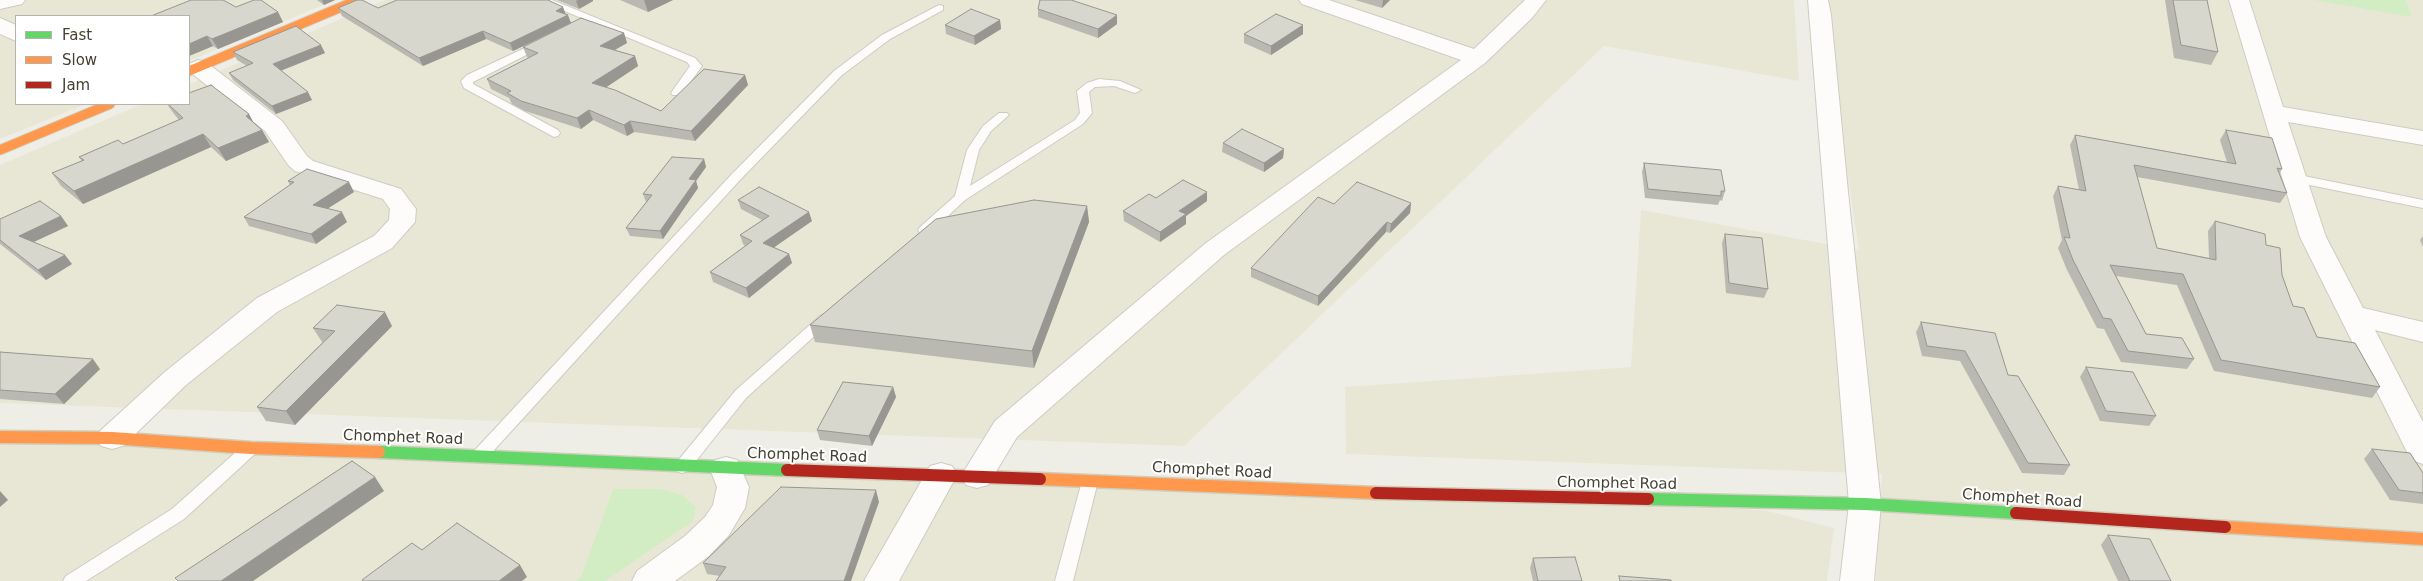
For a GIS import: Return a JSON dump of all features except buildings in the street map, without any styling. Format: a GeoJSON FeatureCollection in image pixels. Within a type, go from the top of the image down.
{"type":"FeatureCollection","features":[{"type":"Feature","properties":{"kind":"street"},"geometry":{"type":"LineString","coordinates":[[0,3],[15,0]]}},
{"type":"Feature","properties":{"kind":"street"},"geometry":{"type":"LineString","coordinates":[[194,69],[358,0]]}},
{"type":"Feature","properties":{"kind":"street"},"geometry":{"type":"LineString","coordinates":[[1309,0],[1477,58]]}},
{"type":"Feature","properties":{"kind":"street"},"geometry":{"type":"LineString","coordinates":[[977,476],[1006,429],[1215,248],[1477,58],[1525,14],[1536,0]]}},
{"type":"Feature","properties":{"kind":"street"},"geometry":{"type":"LineString","coordinates":[[1818,0],[1822,16],[1834,192],[1865,504],[1857,581]]}},
{"type":"Feature","properties":{"kind":"street"},"geometry":{"type":"LineString","coordinates":[[2239,0],[2272,112],[2313,237],[2423,452]]}},
{"type":"Feature","properties":{"kind":"street"},"geometry":{"type":"LineString","coordinates":[[0,24],[15,34]]}},
{"type":"Feature","properties":{"kind":"street"},"geometry":{"type":"LineString","coordinates":[[112,438],[176,378],[267,305],[383,242],[402,222],[403,209],[392,194],[304,166],[298,162],[274,126],[194,69]]}},
{"type":"Feature","properties":{"kind":"street"},"geometry":{"type":"LineString","coordinates":[[0,150],[108,105]]}},
{"type":"Feature","properties":{"kind":"street"},"geometry":{"type":"LineString","coordinates":[[2272,112],[2423,138]]}},
{"type":"Feature","properties":{"kind":"street"},"geometry":{"type":"LineString","coordinates":[[2353,315],[2423,332]]}},
{"type":"Feature","properties":{"kind":"street","name":"Chomphet Road"},"geometry":{"type":"LineString","coordinates":[[0,437],[112,438],[251,448],[480,455],[726,469],[977,476],[1431,495],[1865,504],[2423,539]]}},
{"type":"Feature","properties":{"kind":"street"},"geometry":{"type":"LineString","coordinates":[[649,581],[697,546],[717,526],[729,508],[733,487],[726,469]]}},
{"type":"Feature","properties":{"kind":"street"},"geometry":{"type":"LineString","coordinates":[[881,581],[941,475]]}},
{"type":"Feature","properties":{"kind":"lane"},"geometry":{"type":"LineString","coordinates":[[543,0],[691,60],[696,66],[677,93]]}},
{"type":"Feature","properties":{"kind":"lane"},"geometry":{"type":"LineString","coordinates":[[480,455],[735,178],[838,73],[886,37],[939,8]]}},
{"type":"Feature","properties":{"kind":"lane"},"geometry":{"type":"LineString","coordinates":[[573,28],[590,20]]}},
{"type":"Feature","properties":{"kind":"lane"},"geometry":{"type":"LineString","coordinates":[[554,133],[468,86],[467,81],[471,77],[556,36]]}},
{"type":"Feature","properties":{"kind":"lane"},"geometry":{"type":"LineString","coordinates":[[918,236],[962,197],[1079,122],[1086,113],[1083,91],[1091,85],[1099,82],[1116,83],[1135,90]]}},
{"type":"Feature","properties":{"kind":"lane"},"geometry":{"type":"LineString","coordinates":[[962,197],[973,150],[987,129],[1003,115]]}},
{"type":"Feature","properties":{"kind":"lane"},"geometry":{"type":"LineString","coordinates":[[2294,178],[2423,204]]}},
{"type":"Feature","properties":{"kind":"lane"},"geometry":{"type":"LineString","coordinates":[[682,467],[741,394],[837,307]]}},
{"type":"Feature","properties":{"kind":"lane"},"geometry":{"type":"LineString","coordinates":[[72,581],[178,514],[251,448]]}},
{"type":"Feature","properties":{"kind":"lane"},"geometry":{"type":"LineString","coordinates":[[1064,581],[1090,481]]}},
{"type":"Feature","properties":{"kind":"shaded area"},"geometry":{"type":"Polygon","coordinates":[[[0,0],[335,0],[190,61],[190,15],[15,15],[15,105],[84,105],[0,139],[0,0]]]}},
{"type":"Feature","properties":{"kind":"shaded area"},"geometry":{"type":"Polygon","coordinates":[[[385,0],[1794,0],[1799,81],[1604,46],[1184,446],[0,403],[0,165],[140,105],[190,105],[190,84],[385,0]]]}},
{"type":"Feature","properties":{"kind":"shaded area"},"geometry":{"type":"Polygon","coordinates":[[[1823,0],[2423,0],[2423,581],[1876,581],[1882,474],[1346,454],[1345,387],[1631,367],[1641,210],[1859,250],[1821,2],[1823,0]]]}},
{"type":"Feature","properties":{"kind":"shaded area"},"geometry":{"type":"Polygon","coordinates":[[[0,441],[1764,510],[1834,528],[1827,581],[0,581],[0,441]]]}},
{"type":"Feature","properties":{"kind":"green space"},"geometry":{"type":"Polygon","coordinates":[[[2313,0],[2406,0],[2412,17],[2313,0]]]}},
{"type":"Feature","properties":{"kind":"green space"},"geometry":{"type":"Polygon","coordinates":[[[613,489],[660,489],[682,495],[696,507],[693,521],[605,581],[576,581],[581,577],[613,489]]]}},
{"type":"Feature","properties":{"kind":"traffic: fast"},"geometry":{"type":"LineString","coordinates":[[379,452],[787,470]]}},
{"type":"Feature","properties":{"kind":"traffic: fast"},"geometry":{"type":"LineString","coordinates":[[1648,499],[1865,504],[2016,513]]}},
{"type":"Feature","properties":{"kind":"traffic: slow"},"geometry":{"type":"LineString","coordinates":[[190,71],[358,0]]}},
{"type":"Feature","properties":{"kind":"traffic: slow"},"geometry":{"type":"LineString","coordinates":[[0,150],[108,105]]}},
{"type":"Feature","properties":{"kind":"traffic: slow"},"geometry":{"type":"LineString","coordinates":[[0,437],[112,438],[251,448],[379,452]]}},
{"type":"Feature","properties":{"kind":"traffic: slow"},"geometry":{"type":"LineString","coordinates":[[1040,479],[1376,493]]}},
{"type":"Feature","properties":{"kind":"traffic: slow"},"geometry":{"type":"LineString","coordinates":[[2225,527],[2423,539]]}},
{"type":"Feature","properties":{"kind":"traffic: jam"},"geometry":{"type":"LineString","coordinates":[[787,470],[1040,479]]}},
{"type":"Feature","properties":{"kind":"traffic: jam"},"geometry":{"type":"LineString","coordinates":[[1376,493],[1648,499]]}},
{"type":"Feature","properties":{"kind":"traffic: jam"},"geometry":{"type":"LineString","coordinates":[[2016,513],[2225,527]]}}]}
